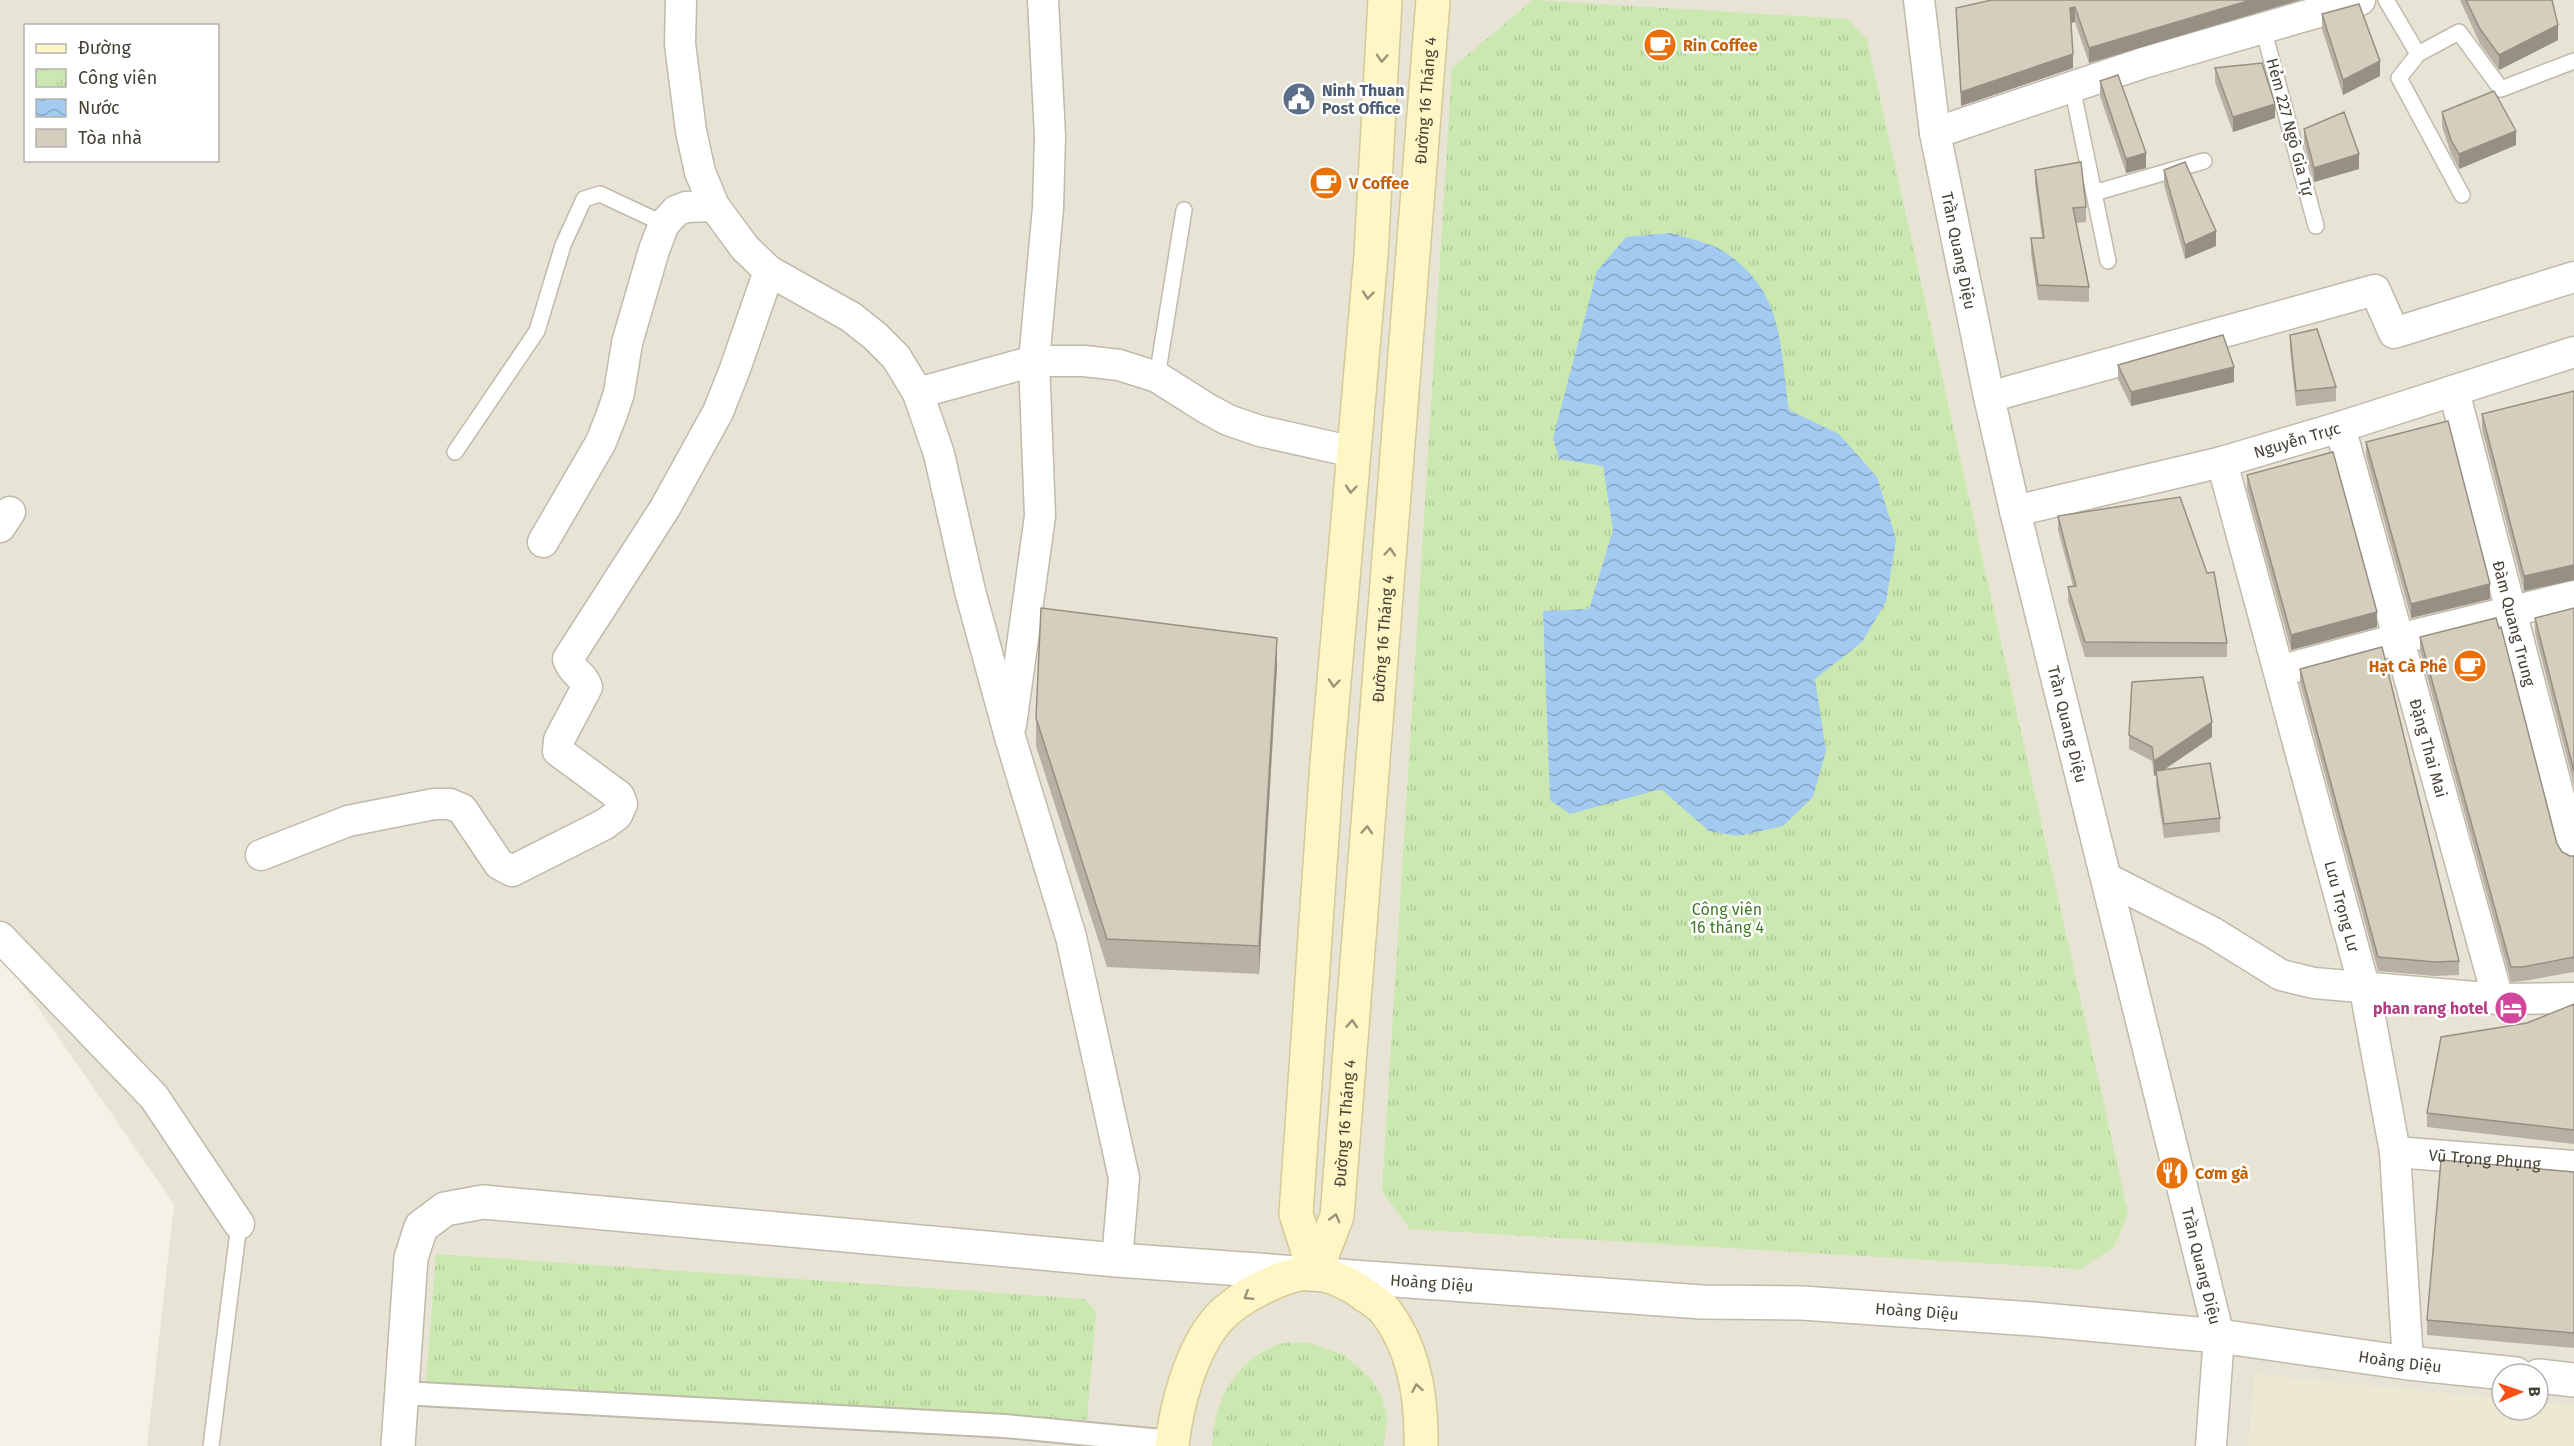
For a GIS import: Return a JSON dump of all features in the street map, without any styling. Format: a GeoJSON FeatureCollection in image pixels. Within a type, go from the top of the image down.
{"type":"FeatureCollection","features":[{"type":"Feature","properties":{"kind":"main road"},"geometry":{"type":"LineString","coordinates":[[1315,1273],[1296,1214],[1327,763],[1371,255],[1385,0]]}},
{"type":"Feature","properties":{"kind":"main road","name":"Đường 16 Tháng 4"},"geometry":{"type":"LineString","coordinates":[[1315,1273],[1336,1216],[1433,0]]}},
{"type":"Feature","properties":{"kind":"main road"},"geometry":{"type":"LineString","coordinates":[[1371,255],[1413,257]]}},
{"type":"Feature","properties":{"kind":"main road"},"geometry":{"type":"LineString","coordinates":[[1343,586],[1387,587]]}},
{"type":"Feature","properties":{"kind":"main road"},"geometry":{"type":"LineString","coordinates":[[1327,763],[1372,766]]}},
{"type":"Feature","properties":{"kind":"main road"},"geometry":{"type":"LineString","coordinates":[[1172,1444],[1181,1390],[1200,1348],[1218,1319],[1245,1297],[1277,1280],[1315,1273],[1352,1285],[1385,1310],[1403,1341],[1414,1373],[1422,1416],[1421,1446]]}},
{"type":"Feature","properties":{"kind":"street"},"geometry":{"type":"LineString","coordinates":[[681,0],[680,44],[691,131],[700,172],[714,206],[745,248],[769,271],[851,317],[875,336],[896,357],[918,393],[939,454],[970,591],[1010,737],[1071,937],[1124,1178],[1117,1260]]}},
{"type":"Feature","properties":{"kind":"street"},"geometry":{"type":"LineString","coordinates":[[1010,737],[1040,516],[1034,361],[1048,208],[1050,136],[1043,0]]}},
{"type":"Feature","properties":{"kind":"street","name":"Trần Quang Diệu"},"geometry":{"type":"LineString","coordinates":[[1919,0],[1935,133],[1989,397],[2015,511],[2219,1336],[2211,1446]]}},
{"type":"Feature","properties":{"kind":"street"},"geometry":{"type":"LineString","coordinates":[[1935,133],[2143,63],[2360,0]]}},
{"type":"Feature","properties":{"kind":"street"},"geometry":{"type":"LineString","coordinates":[[543,542],[601,442],[612,414],[619,393],[627,343],[654,250],[664,224],[676,211],[686,207],[714,206]]}},
{"type":"Feature","properties":{"kind":"street"},"geometry":{"type":"LineString","coordinates":[[261,855],[348,821],[443,804],[462,809],[499,864],[512,871],[605,824],[617,815],[622,804],[619,796],[558,751],[559,740],[587,687],[584,679],[571,668],[568,659],[665,508],[718,412],[769,271]]}},
{"type":"Feature","properties":{"kind":"street"},"geometry":{"type":"LineString","coordinates":[[1989,397],[2375,290],[2394,333],[2574,278]]}},
{"type":"Feature","properties":{"kind":"street","name":"Nguyễn Trực"},"geometry":{"type":"LineString","coordinates":[[2015,511],[2222,462],[2574,352]]}},
{"type":"Feature","properties":{"kind":"street"},"geometry":{"type":"LineString","coordinates":[[918,393],[1034,361],[1084,361],[1119,365],[1157,377],[1228,420],[1260,431],[1354,452]]}},
{"type":"Feature","properties":{"kind":"street","name":"Đàm Quang Trung"},"geometry":{"type":"LineString","coordinates":[[2454,391],[2513,611],[2574,854]]}},
{"type":"Feature","properties":{"kind":"street","name":"Đặng Thai Mai"},"geometry":{"type":"LineString","coordinates":[[2340,427],[2498,999]]}},
{"type":"Feature","properties":{"kind":"street","name":"Lưu Trọng Lư"},"geometry":{"type":"LineString","coordinates":[[2222,462],[2365,990],[2395,1152],[2408,1363]]}},
{"type":"Feature","properties":{"kind":"street"},"geometry":{"type":"LineString","coordinates":[[2278,671],[2398,639],[2574,597]]}},
{"type":"Feature","properties":{"kind":"street"},"geometry":{"type":"LineString","coordinates":[[2106,878],[2212,933],[2281,975],[2314,983],[2365,990],[2498,999],[2574,998]]}},
{"type":"Feature","properties":{"kind":"street"},"geometry":{"type":"LineString","coordinates":[[0,938],[154,1097],[239,1224]]}},
{"type":"Feature","properties":{"kind":"street","name":"Vũ Trọng Phụng"},"geometry":{"type":"LineString","coordinates":[[2395,1152],[2574,1166]]}},
{"type":"Feature","properties":{"kind":"street","name":"Hoàng Diệu"},"geometry":{"type":"LineString","coordinates":[[398,1446],[411,1258],[421,1227],[445,1209],[483,1202],[1117,1260],[1702,1302],[1802,1303],[1961,1314],[2219,1336],[2408,1363],[2490,1371]]}},
{"type":"Feature","properties":{"kind":"street"},"geometry":{"type":"LineString","coordinates":[[2550,1377],[2574,1380]]}},
{"type":"Feature","properties":{"kind":"street"},"geometry":{"type":"LineString","coordinates":[[402,1394],[1005,1426],[1172,1444]]}},
{"type":"Feature","properties":{"kind":"lane"},"geometry":{"type":"LineString","coordinates":[[2386,0],[2418,54]]}},
{"type":"Feature","properties":{"kind":"lane","name":"Hẻm 227 Ngô Gia Tự"},"geometry":{"type":"LineString","coordinates":[[2263,28],[2316,226]]}},
{"type":"Feature","properties":{"kind":"lane"},"geometry":{"type":"LineString","coordinates":[[2462,195],[2399,78],[2418,54],[2459,32],[2501,89],[2574,61]]}},
{"type":"Feature","properties":{"kind":"lane"},"geometry":{"type":"LineString","coordinates":[[2072,87],[2108,261]]}},
{"type":"Feature","properties":{"kind":"lane"},"geometry":{"type":"LineString","coordinates":[[2094,193],[2204,161]]}},
{"type":"Feature","properties":{"kind":"lane"},"geometry":{"type":"LineString","coordinates":[[454,452],[537,331],[563,245],[584,199],[600,194],[664,224]]}},
{"type":"Feature","properties":{"kind":"lane"},"geometry":{"type":"LineString","coordinates":[[1157,377],[1184,210]]}},
{"type":"Feature","properties":{"kind":"lane"},"geometry":{"type":"LineString","coordinates":[[211,1446],[239,1224]]}},
{"type":"Feature","properties":{"kind":"shaded area"},"geometry":{"type":"Polygon","coordinates":[[[0,0],[2574,0],[2574,1446],[147,1446],[174,1204],[0,953],[0,0]]]}},
{"type":"Feature","properties":{"kind":"shaded area"},"geometry":{"type":"Polygon","coordinates":[[[2255,1374],[2490,1398],[2490,1422],[2550,1422],[2550,1403],[2574,1406],[2574,1446],[2248,1446],[2255,1374]]]}},
{"type":"Feature","properties":{"kind":"green space","name":"Công viên 16 tháng 4"},"geometry":{"type":"Polygon","coordinates":[[[1533,0],[1847,19],[1867,40],[2128,1213],[2114,1247],[2081,1269],[1410,1229],[1382,1191],[1452,68],[1533,0]]]}},
{"type":"Feature","properties":{"kind":"green space"},"geometry":{"type":"Polygon","coordinates":[[[436,1254],[1085,1299],[1096,1312],[1087,1420],[426,1383],[436,1254]]]}},
{"type":"Feature","properties":{"kind":"green space"},"geometry":{"type":"Polygon","coordinates":[[[1310,1343],[1344,1355],[1369,1377],[1381,1395],[1387,1416],[1384,1446],[1212,1446],[1222,1399],[1237,1373],[1248,1362],[1277,1345],[1310,1343]]]}},
{"type":"Feature","properties":{"kind":"water"},"geometry":{"type":"Polygon","coordinates":[[[1671,233],[1723,251],[1743,267],[1758,284],[1776,321],[1789,410],[1839,434],[1877,477],[1896,539],[1886,602],[1862,642],[1815,679],[1826,751],[1813,797],[1783,826],[1738,836],[1709,831],[1661,789],[1570,814],[1550,800],[1543,611],[1589,609],[1613,530],[1603,466],[1559,459],[1553,438],[1597,271],[1626,237],[1671,233]]]}},
{"type":"Feature","properties":{"kind":"building"},"geometry":{"type":"Polygon","coordinates":[[[1992,0],[2251,0],[2089,48],[2075,7],[2070,8],[2073,54],[1961,92],[1956,8],[1992,0]]]}},
{"type":"Feature","properties":{"kind":"building"},"geometry":{"type":"Polygon","coordinates":[[[2466,0],[2552,0],[2558,25],[2499,55],[2480,29],[2466,0]]]}},
{"type":"Feature","properties":{"kind":"building"},"geometry":{"type":"Polygon","coordinates":[[[2359,4],[2380,61],[2343,80],[2322,14],[2359,4]]]}},
{"type":"Feature","properties":{"kind":"building"},"geometry":{"type":"Polygon","coordinates":[[[2262,63],[2275,104],[2233,117],[2215,68],[2262,63]]]}},
{"type":"Feature","properties":{"kind":"building"},"geometry":{"type":"Polygon","coordinates":[[[2118,75],[2146,153],[2126,159],[2100,81],[2118,75]]]}},
{"type":"Feature","properties":{"kind":"building"},"geometry":{"type":"Polygon","coordinates":[[[2494,91],[2516,131],[2459,154],[2451,140],[2442,112],[2494,91]]]}},
{"type":"Feature","properties":{"kind":"building"},"geometry":{"type":"Polygon","coordinates":[[[2344,112],[2359,154],[2314,168],[2304,129],[2344,112]]]}},
{"type":"Feature","properties":{"kind":"building"},"geometry":{"type":"Polygon","coordinates":[[[2081,162],[2086,207],[2073,208],[2089,287],[2038,285],[2031,238],[2044,238],[2035,170],[2081,162]]]}},
{"type":"Feature","properties":{"kind":"building"},"geometry":{"type":"Polygon","coordinates":[[[2185,162],[2216,231],[2185,245],[2164,170],[2185,162]]]}},
{"type":"Feature","properties":{"kind":"building"},"geometry":{"type":"Polygon","coordinates":[[[2317,329],[2336,387],[2296,391],[2290,335],[2317,329]]]}},
{"type":"Feature","properties":{"kind":"building"},"geometry":{"type":"Polygon","coordinates":[[[2223,335],[2234,367],[2131,392],[2118,365],[2223,335]]]}},
{"type":"Feature","properties":{"kind":"building"},"geometry":{"type":"Polygon","coordinates":[[[2574,391],[2574,565],[2524,576],[2482,414],[2574,391]]]}},
{"type":"Feature","properties":{"kind":"building"},"geometry":{"type":"Polygon","coordinates":[[[2448,421],[2490,584],[2411,604],[2366,442],[2448,421]]]}},
{"type":"Feature","properties":{"kind":"building"},"geometry":{"type":"Polygon","coordinates":[[[2333,452],[2377,612],[2291,635],[2247,475],[2333,452]]]}},
{"type":"Feature","properties":{"kind":"building"},"geometry":{"type":"Polygon","coordinates":[[[2180,497],[2207,573],[2214,572],[2227,643],[2085,642],[2068,587],[2076,586],[2058,516],[2180,497]]]}},
{"type":"Feature","properties":{"kind":"building"},"geometry":{"type":"Polygon","coordinates":[[[1041,608],[1277,638],[1259,946],[1107,939],[1036,718],[1041,608]]]}},
{"type":"Feature","properties":{"kind":"building"},"geometry":{"type":"Polygon","coordinates":[[[2574,608],[2574,771],[2535,618],[2574,608]]]}},
{"type":"Feature","properties":{"kind":"building"},"geometry":{"type":"Polygon","coordinates":[[[2496,618],[2499,628],[2501,627],[2557,844],[2562,852],[2574,856],[2574,957],[2523,967],[2511,967],[2420,637],[2496,618]]]}},
{"type":"Feature","properties":{"kind":"building"},"geometry":{"type":"Polygon","coordinates":[[[2382,647],[2459,961],[2435,962],[2378,957],[2300,669],[2382,647]]]}},
{"type":"Feature","properties":{"kind":"building"},"geometry":{"type":"Polygon","coordinates":[[[2203,677],[2212,722],[2154,761],[2152,747],[2129,735],[2132,682],[2203,677]]]}},
{"type":"Feature","properties":{"kind":"building"},"geometry":{"type":"Polygon","coordinates":[[[2210,763],[2220,818],[2164,824],[2156,771],[2210,763]]]}},
{"type":"Feature","properties":{"kind":"building"},"geometry":{"type":"Polygon","coordinates":[[[2574,1004],[2574,1130],[2427,1113],[2441,1037],[2527,1023],[2574,1004]]]}},
{"type":"Feature","properties":{"kind":"building"},"geometry":{"type":"Polygon","coordinates":[[[2441,1160],[2574,1172],[2574,1333],[2427,1320],[2441,1160]]]}},
{"type":"Feature","properties":{"kind":"place","name":"Rin Coffee"},"geometry":{"type":"Point","coordinates":[1660,45]}},
{"type":"Feature","properties":{"kind":"place","name":"Ninh Thuan Post Office"},"geometry":{"type":"Point","coordinates":[1299,99]}},
{"type":"Feature","properties":{"kind":"place","name":"V Coffee"},"geometry":{"type":"Point","coordinates":[1326,183]}},
{"type":"Feature","properties":{"kind":"place","name":"Hạt Cà Phê"},"geometry":{"type":"Point","coordinates":[2470,666]}},
{"type":"Feature","properties":{"kind":"place","name":"phan rang hotel"},"geometry":{"type":"Point","coordinates":[2511,1008]}},
{"type":"Feature","properties":{"kind":"place","name":"Cơm gà"},"geometry":{"type":"Point","coordinates":[2172,1173]}}]}
